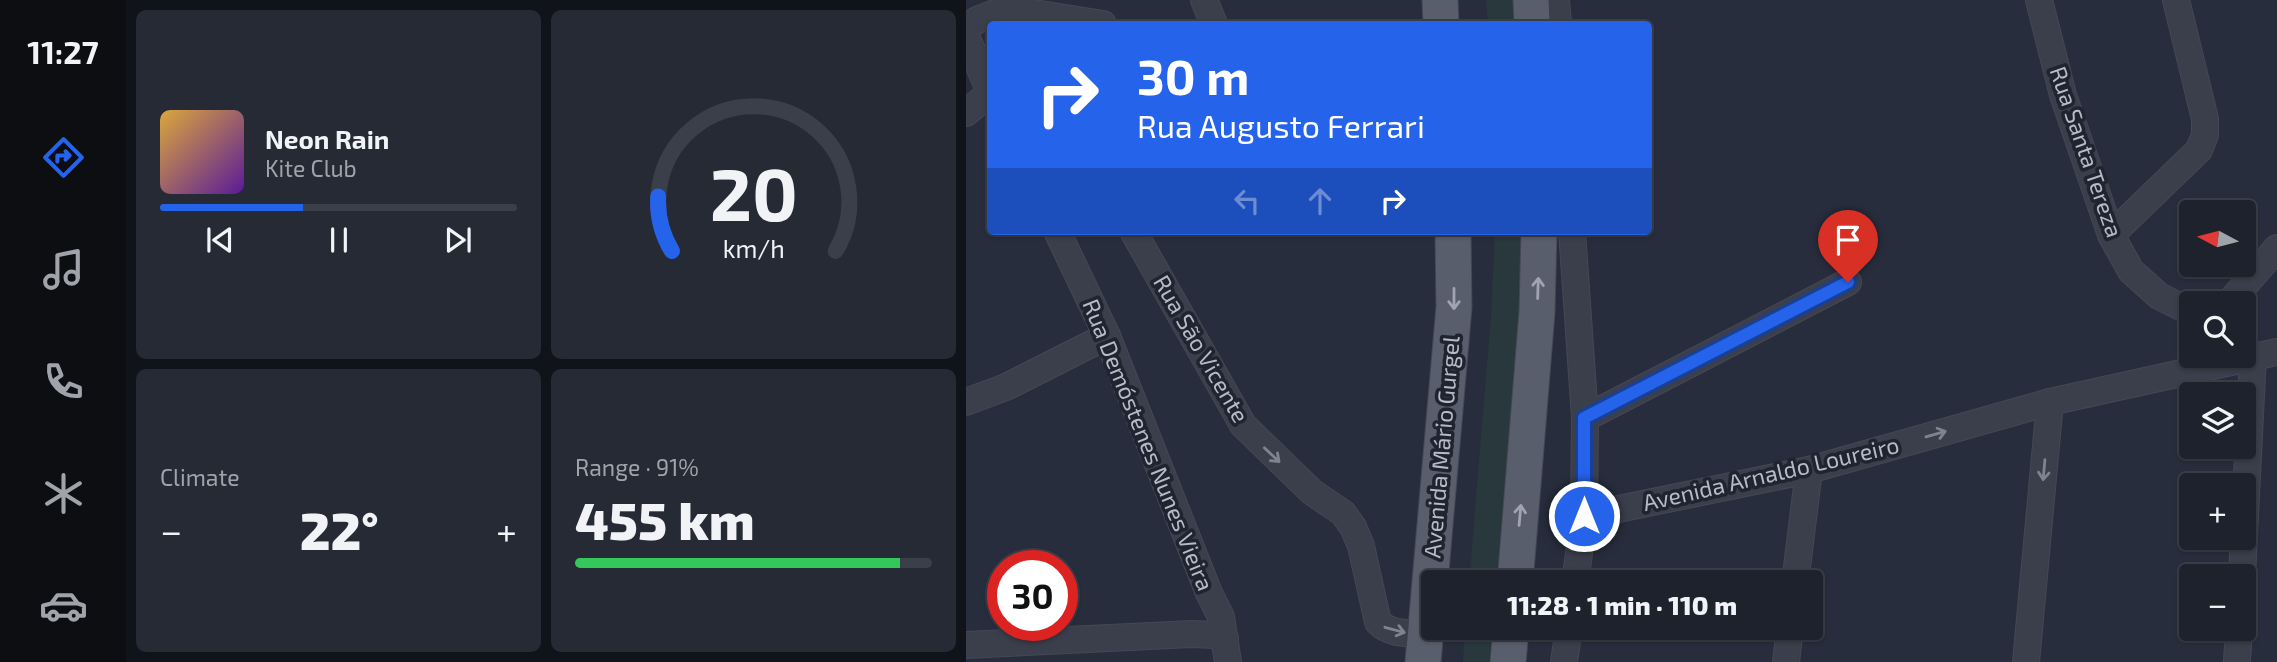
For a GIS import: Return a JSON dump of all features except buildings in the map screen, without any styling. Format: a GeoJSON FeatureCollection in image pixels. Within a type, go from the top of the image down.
{"type":"FeatureCollection","features":[{"type":"Feature","properties":{"kind":"main road"},"geometry":{"type":"LineString","coordinates":[[1440,0],[1441,21]]}},
{"type":"Feature","properties":{"kind":"main road"},"geometry":{"type":"LineString","coordinates":[[1531,0],[1552,19]]}},
{"type":"Feature","properties":{"kind":"main road","name":"Avenida Mário Gurgel"},"geometry":{"type":"LineString","coordinates":[[1422,650],[1454,307],[1453,235]]}},
{"type":"Feature","properties":{"kind":"main road"},"geometry":{"type":"LineString","coordinates":[[1516,570],[1537,312],[1540,235]]}},
{"type":"Feature","properties":{"kind":"main road"},"geometry":{"type":"LineString","coordinates":[[1508,662],[1510,640]]}},
{"type":"Feature","properties":{"kind":"street"},"geometry":{"type":"LineString","coordinates":[[1204,0],[1213,21]]}},
{"type":"Feature","properties":{"kind":"street","name":"Rua Santa Tereza"},"geometry":{"type":"LineString","coordinates":[[2039,0],[2063,95],[2111,235],[2131,271],[2159,296],[2179,306]]}},
{"type":"Feature","properties":{"kind":"street"},"geometry":{"type":"LineString","coordinates":[[2111,235],[2199,150],[2205,135],[2205,119],[2176,0]]}},
{"type":"Feature","properties":{"kind":"street"},"geometry":{"type":"LineString","coordinates":[[966,27],[987,16],[1014,10],[1084,21]]}},
{"type":"Feature","properties":{"kind":"street"},"geometry":{"type":"LineString","coordinates":[[966,36],[987,86]]}},
{"type":"Feature","properties":{"kind":"street"},"geometry":{"type":"LineString","coordinates":[[966,113],[987,96]]}},
{"type":"Feature","properties":{"kind":"street","name":"Rua Demóstenes Nunes Vieira"},"geometry":{"type":"LineString","coordinates":[[1059,235],[1107,336],[1221,617],[1226,650]]}},
{"type":"Feature","properties":{"kind":"street","name":"Rua São Vicente"},"geometry":{"type":"LineString","coordinates":[[1135,235],[1243,425],[1312,492],[1343,513],[1353,527],[1361,546],[1378,622],[1386,630],[1395,632],[1422,650]]}},
{"type":"Feature","properties":{"kind":"street"},"geometry":{"type":"LineString","coordinates":[[1572,235],[1584,418],[1584,516],[1577,570]]}},
{"type":"Feature","properties":{"kind":"street"},"geometry":{"type":"LineString","coordinates":[[2239,291],[2277,248]]}},
{"type":"Feature","properties":{"kind":"street"},"geometry":{"type":"LineString","coordinates":[[1584,418],[1848,282]]}},
{"type":"Feature","properties":{"kind":"street"},"geometry":{"type":"LineString","coordinates":[[966,402],[1006,387],[1107,336]]}},
{"type":"Feature","properties":{"kind":"street"},"geometry":{"type":"LineString","coordinates":[[2243,564],[2258,352]]}},
{"type":"Feature","properties":{"kind":"street","name":"Avenida Arnaldo Loureiro"},"geometry":{"type":"LineString","coordinates":[[1584,516],[1809,470],[2050,402],[2258,352]]}},
{"type":"Feature","properties":{"kind":"street"},"geometry":{"type":"LineString","coordinates":[[2026,662],[2050,402]]}},
{"type":"Feature","properties":{"kind":"street"},"geometry":{"type":"LineString","coordinates":[[1797,570],[1809,470]]}},
{"type":"Feature","properties":{"kind":"street"},"geometry":{"type":"LineString","coordinates":[[966,645],[1215,635],[1226,650]]}},
{"type":"Feature","properties":{"kind":"street"},"geometry":{"type":"LineString","coordinates":[[1564,662],[1567,640]]}},
{"type":"Feature","properties":{"kind":"street"},"geometry":{"type":"LineString","coordinates":[[1786,662],[1789,640]]}},
{"type":"Feature","properties":{"kind":"street"},"geometry":{"type":"LineString","coordinates":[[2237,662],[2238,641]]}},
{"type":"Feature","properties":{"kind":"shaded area"},"geometry":{"type":"Polygon","coordinates":[[[1486,0],[1526,0],[1528,21],[1488,21],[1486,0]]]}},
{"type":"Feature","properties":{"kind":"shaded area"},"geometry":{"type":"Polygon","coordinates":[[[1495,235],[1524,235],[1497,570],[1470,570],[1491,317],[1495,235]]]}},
{"type":"Feature","properties":{"kind":"shaded area"},"geometry":{"type":"Polygon","coordinates":[[[1464,640],[1491,640],[1489,662],[1463,662],[1464,640]]]}},
{"type":"Feature","properties":{"kind":"route"},"geometry":{"type":"LineString","coordinates":[[1584,516],[1584,418],[1848,282]]}}]}
